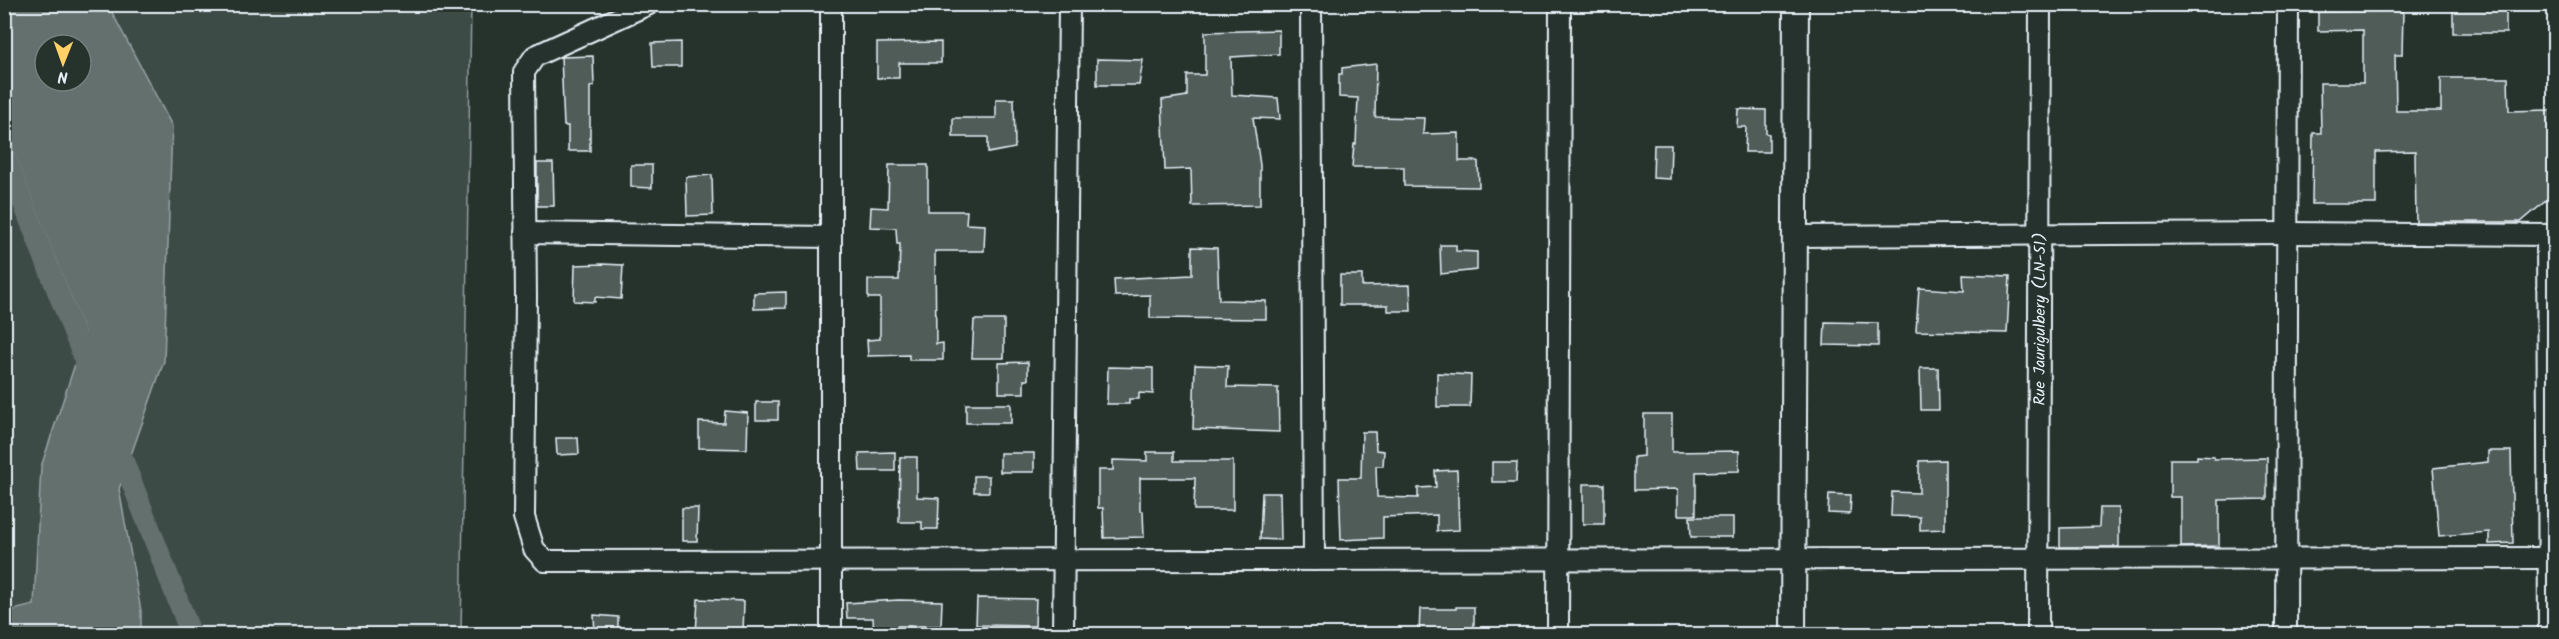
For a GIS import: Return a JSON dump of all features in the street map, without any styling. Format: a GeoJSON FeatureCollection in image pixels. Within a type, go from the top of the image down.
{"type":"FeatureCollection","features":[{"type":"Feature","properties":{"kind":"street"},"geometry":{"type":"LineString","coordinates":[[649,4],[534,56],[524,72],[524,517],[529,537],[545,561],[2551,558]]}},
{"type":"Feature","properties":{"kind":"street"},"geometry":{"type":"LineString","coordinates":[[831,4],[831,634]]}},
{"type":"Feature","properties":{"kind":"street"},"geometry":{"type":"LineString","coordinates":[[1063,634],[1069,4]]}},
{"type":"Feature","properties":{"kind":"street"},"geometry":{"type":"LineString","coordinates":[[1311,4],[1314,560]]}},
{"type":"Feature","properties":{"kind":"street"},"geometry":{"type":"LineString","coordinates":[[1558,634],[1560,4]]}},
{"type":"Feature","properties":{"kind":"street"},"geometry":{"type":"LineString","coordinates":[[1793,634],[1796,4]]}},
{"type":"Feature","properties":{"kind":"street","name":"Rue Jaurigulbery (LN-51)"},"geometry":{"type":"LineString","coordinates":[[2038,634],[2040,4]]}},
{"type":"Feature","properties":{"kind":"street"},"geometry":{"type":"LineString","coordinates":[[2286,634],[2288,4]]}},
{"type":"Feature","properties":{"kind":"street"},"geometry":{"type":"LineString","coordinates":[[525,233],[831,237]]}},
{"type":"Feature","properties":{"kind":"street"},"geometry":{"type":"LineString","coordinates":[[1796,236],[2287,233],[2551,235],[2551,558],[2548,634]]}},
{"type":"Feature","properties":{"kind":"shaded area"},"geometry":{"type":"Polygon","coordinates":[[[5,4],[108,5],[172,126],[164,361],[119,489],[141,611],[141,634],[5,634],[5,612],[34,605],[41,467],[85,334],[5,130],[5,4]]]}},
{"type":"Feature","properties":{"kind":"shaded area"},"geometry":{"type":"Polygon","coordinates":[[[4,5],[471,5],[461,634],[5,634],[4,5]]]}},
{"type":"Feature","properties":{"kind":"building"},"geometry":{"type":"Polygon","coordinates":[[[2453,8],[2506,8],[2506,33],[2453,33],[2453,8]]]}},
{"type":"Feature","properties":{"kind":"building"},"geometry":{"type":"Polygon","coordinates":[[[2403,11],[2402,55],[2395,55],[2396,111],[2441,111],[2441,78],[2508,78],[2509,111],[2554,110],[2554,194],[2521,222],[2416,222],[2415,151],[2376,152],[2376,204],[2312,204],[2313,133],[2321,133],[2320,83],[2363,83],[2363,30],[2318,31],[2318,12],[2403,11]]]}},
{"type":"Feature","properties":{"kind":"building"},"geometry":{"type":"Polygon","coordinates":[[[1279,30],[1279,54],[1231,57],[1232,95],[1278,98],[1280,119],[1253,118],[1260,165],[1260,205],[1192,206],[1191,169],[1165,170],[1162,100],[1187,96],[1187,75],[1205,75],[1205,32],[1279,30]]]}},
{"type":"Feature","properties":{"kind":"building"},"geometry":{"type":"Polygon","coordinates":[[[681,42],[681,67],[653,67],[652,43],[681,42]]]}},
{"type":"Feature","properties":{"kind":"building"},"geometry":{"type":"Polygon","coordinates":[[[941,42],[941,63],[899,63],[899,78],[877,78],[877,43],[941,42]]]}},
{"type":"Feature","properties":{"kind":"building"},"geometry":{"type":"Polygon","coordinates":[[[593,56],[594,86],[590,87],[590,151],[568,151],[568,126],[564,126],[561,57],[593,56]]]}},
{"type":"Feature","properties":{"kind":"building"},"geometry":{"type":"Polygon","coordinates":[[[1097,59],[1143,60],[1139,85],[1097,85],[1097,59]]]}},
{"type":"Feature","properties":{"kind":"building"},"geometry":{"type":"Polygon","coordinates":[[[1376,64],[1375,117],[1424,118],[1423,134],[1459,133],[1459,161],[1478,161],[1479,187],[1404,186],[1404,167],[1352,167],[1354,144],[1356,144],[1358,98],[1339,97],[1339,74],[1342,74],[1342,68],[1376,64]]]}},
{"type":"Feature","properties":{"kind":"building"},"geometry":{"type":"Polygon","coordinates":[[[996,99],[1014,99],[1015,148],[988,153],[988,137],[953,137],[953,118],[996,118],[996,99]]]}},
{"type":"Feature","properties":{"kind":"building"},"geometry":{"type":"Polygon","coordinates":[[[1738,109],[1766,110],[1769,152],[1745,152],[1746,127],[1737,127],[1738,109]]]}},
{"type":"Feature","properties":{"kind":"building"},"geometry":{"type":"Polygon","coordinates":[[[1654,145],[1671,145],[1670,179],[1653,178],[1654,145]]]}},
{"type":"Feature","properties":{"kind":"building"},"geometry":{"type":"Polygon","coordinates":[[[537,163],[553,163],[554,206],[537,206],[537,163]]]}},
{"type":"Feature","properties":{"kind":"building"},"geometry":{"type":"Polygon","coordinates":[[[631,165],[652,165],[652,188],[631,187],[631,165]]]}},
{"type":"Feature","properties":{"kind":"building"},"geometry":{"type":"Polygon","coordinates":[[[889,165],[928,165],[928,211],[967,211],[966,224],[985,225],[984,251],[935,251],[936,344],[943,343],[943,360],[909,360],[909,355],[868,356],[867,340],[880,339],[880,298],[868,298],[868,280],[899,280],[900,244],[897,244],[896,228],[870,227],[871,207],[888,208],[889,165]]]}},
{"type":"Feature","properties":{"kind":"building"},"geometry":{"type":"Polygon","coordinates":[[[712,175],[713,215],[687,216],[686,177],[712,175]]]}},
{"type":"Feature","properties":{"kind":"building"},"geometry":{"type":"Polygon","coordinates":[[[1440,245],[1456,245],[1456,251],[1477,252],[1477,270],[1441,274],[1440,245]]]}},
{"type":"Feature","properties":{"kind":"building"},"geometry":{"type":"Polygon","coordinates":[[[1192,247],[1217,248],[1219,300],[1266,301],[1266,319],[1150,318],[1150,295],[1115,296],[1114,279],[1192,275],[1192,247]]]}},
{"type":"Feature","properties":{"kind":"building"},"geometry":{"type":"Polygon","coordinates":[[[575,265],[623,265],[621,299],[595,297],[595,302],[574,301],[575,265]]]}},
{"type":"Feature","properties":{"kind":"building"},"geometry":{"type":"Polygon","coordinates":[[[1963,274],[2010,276],[2007,333],[1916,331],[1919,288],[1964,291],[1963,274]]]}},
{"type":"Feature","properties":{"kind":"building"},"geometry":{"type":"Polygon","coordinates":[[[1340,275],[1362,275],[1362,286],[1410,285],[1411,311],[1388,311],[1388,305],[1340,305],[1340,275]]]}},
{"type":"Feature","properties":{"kind":"building"},"geometry":{"type":"Polygon","coordinates":[[[786,292],[786,308],[754,309],[754,293],[786,292]]]}},
{"type":"Feature","properties":{"kind":"building"},"geometry":{"type":"Polygon","coordinates":[[[974,320],[1004,320],[1004,358],[972,358],[974,320]]]}},
{"type":"Feature","properties":{"kind":"building"},"geometry":{"type":"Polygon","coordinates":[[[1825,322],[1878,323],[1878,346],[1824,345],[1825,322]]]}},
{"type":"Feature","properties":{"kind":"building"},"geometry":{"type":"Polygon","coordinates":[[[1028,362],[1028,380],[1024,380],[1024,393],[999,393],[999,363],[1028,362]]]}},
{"type":"Feature","properties":{"kind":"building"},"geometry":{"type":"Polygon","coordinates":[[[1195,365],[1228,366],[1227,387],[1278,388],[1279,432],[1193,429],[1195,365]]]}},
{"type":"Feature","properties":{"kind":"building"},"geometry":{"type":"Polygon","coordinates":[[[1108,367],[1153,368],[1153,394],[1139,393],[1139,399],[1129,399],[1129,404],[1107,404],[1108,367]]]}},
{"type":"Feature","properties":{"kind":"building"},"geometry":{"type":"Polygon","coordinates":[[[1920,368],[1938,368],[1939,410],[1921,410],[1920,368]]]}},
{"type":"Feature","properties":{"kind":"building"},"geometry":{"type":"Polygon","coordinates":[[[1437,373],[1471,375],[1470,407],[1437,407],[1437,373]]]}},
{"type":"Feature","properties":{"kind":"building"},"geometry":{"type":"Polygon","coordinates":[[[756,402],[778,402],[778,420],[756,420],[756,402]]]}},
{"type":"Feature","properties":{"kind":"building"},"geometry":{"type":"Polygon","coordinates":[[[966,404],[1011,404],[1011,423],[966,423],[966,404]]]}},
{"type":"Feature","properties":{"kind":"building"},"geometry":{"type":"Polygon","coordinates":[[[725,411],[748,413],[747,449],[699,448],[699,422],[724,423],[725,411]]]}},
{"type":"Feature","properties":{"kind":"building"},"geometry":{"type":"Polygon","coordinates":[[[1644,414],[1672,414],[1672,452],[1739,451],[1739,471],[1696,472],[1696,515],[1678,515],[1678,489],[1634,490],[1634,457],[1644,456],[1644,414]]]}},
{"type":"Feature","properties":{"kind":"building"},"geometry":{"type":"Polygon","coordinates":[[[1362,432],[1375,432],[1376,450],[1384,451],[1383,466],[1376,466],[1377,497],[1418,498],[1418,488],[1436,487],[1435,471],[1457,470],[1459,530],[1437,531],[1437,515],[1383,517],[1383,538],[1341,540],[1339,478],[1361,478],[1362,432]]]}},
{"type":"Feature","properties":{"kind":"building"},"geometry":{"type":"Polygon","coordinates":[[[556,438],[578,438],[579,454],[557,455],[556,438]]]}},
{"type":"Feature","properties":{"kind":"building"},"geometry":{"type":"Polygon","coordinates":[[[2488,451],[2511,451],[2513,543],[2489,544],[2489,532],[2439,536],[2433,468],[2488,462],[2488,451]]]}},
{"type":"Feature","properties":{"kind":"building"},"geometry":{"type":"Polygon","coordinates":[[[895,452],[895,471],[860,471],[859,453],[895,452]]]}},
{"type":"Feature","properties":{"kind":"building"},"geometry":{"type":"Polygon","coordinates":[[[1147,452],[1174,452],[1174,461],[1233,461],[1233,510],[1194,510],[1195,478],[1140,478],[1140,511],[1143,511],[1144,537],[1104,538],[1103,508],[1098,508],[1098,470],[1113,470],[1113,460],[1147,461],[1147,452]]]}},
{"type":"Feature","properties":{"kind":"building"},"geometry":{"type":"Polygon","coordinates":[[[1000,453],[1034,453],[1034,472],[1000,472],[1000,453]]]}},
{"type":"Feature","properties":{"kind":"building"},"geometry":{"type":"Polygon","coordinates":[[[2197,456],[2214,457],[2214,459],[2267,458],[2267,499],[2219,500],[2219,546],[2181,547],[2181,497],[2170,497],[2170,459],[2197,459],[2197,456]]]}},
{"type":"Feature","properties":{"kind":"building"},"geometry":{"type":"Polygon","coordinates":[[[900,457],[917,457],[917,497],[939,498],[938,529],[922,529],[922,522],[899,522],[900,457]]]}},
{"type":"Feature","properties":{"kind":"building"},"geometry":{"type":"Polygon","coordinates":[[[1945,460],[1945,529],[1920,530],[1920,517],[1891,516],[1892,492],[1919,493],[1919,461],[1945,460]]]}},
{"type":"Feature","properties":{"kind":"building"},"geometry":{"type":"Polygon","coordinates":[[[1492,462],[1517,462],[1516,482],[1492,482],[1492,462]]]}},
{"type":"Feature","properties":{"kind":"building"},"geometry":{"type":"Polygon","coordinates":[[[974,476],[989,476],[989,492],[974,492],[974,476]]]}},
{"type":"Feature","properties":{"kind":"building"},"geometry":{"type":"Polygon","coordinates":[[[1583,484],[1604,484],[1604,524],[1583,524],[1583,484]]]}},
{"type":"Feature","properties":{"kind":"building"},"geometry":{"type":"Polygon","coordinates":[[[1262,493],[1280,493],[1281,540],[1260,539],[1262,493]]]}},
{"type":"Feature","properties":{"kind":"building"},"geometry":{"type":"Polygon","coordinates":[[[1829,494],[1851,495],[1850,514],[1828,513],[1829,494]]]}},
{"type":"Feature","properties":{"kind":"building"},"geometry":{"type":"Polygon","coordinates":[[[682,508],[698,508],[697,541],[682,541],[682,508]]]}},
{"type":"Feature","properties":{"kind":"building"},"geometry":{"type":"Polygon","coordinates":[[[2100,508],[2119,508],[2119,547],[2060,547],[2060,528],[2099,527],[2100,508]]]}},
{"type":"Feature","properties":{"kind":"building"},"geometry":{"type":"Polygon","coordinates":[[[1690,517],[1733,517],[1733,537],[1691,537],[1690,517]]]}},
{"type":"Feature","properties":{"kind":"building"},"geometry":{"type":"Polygon","coordinates":[[[977,598],[1036,599],[1035,626],[976,625],[977,598]]]}},
{"type":"Feature","properties":{"kind":"building"},"geometry":{"type":"Polygon","coordinates":[[[698,599],[744,601],[743,634],[696,634],[698,599]]]}},
{"type":"Feature","properties":{"kind":"building"},"geometry":{"type":"Polygon","coordinates":[[[899,600],[942,601],[941,626],[898,626],[898,634],[874,634],[873,618],[847,618],[846,603],[899,600]]]}},
{"type":"Feature","properties":{"kind":"building"},"geometry":{"type":"Polygon","coordinates":[[[1456,607],[1474,607],[1474,634],[1419,634],[1420,609],[1456,609],[1456,607]]]}},
{"type":"Feature","properties":{"kind":"building"},"geometry":{"type":"Polygon","coordinates":[[[594,615],[618,617],[618,634],[595,634],[594,615]]]}},
{"type":"Feature","properties":{"kind":"waterway"},"geometry":{"type":"LineString","coordinates":[[4,154],[90,374]]}},
{"type":"Feature","properties":{"kind":"waterway"},"geometry":{"type":"LineString","coordinates":[[116,442],[191,634]]}}]}
